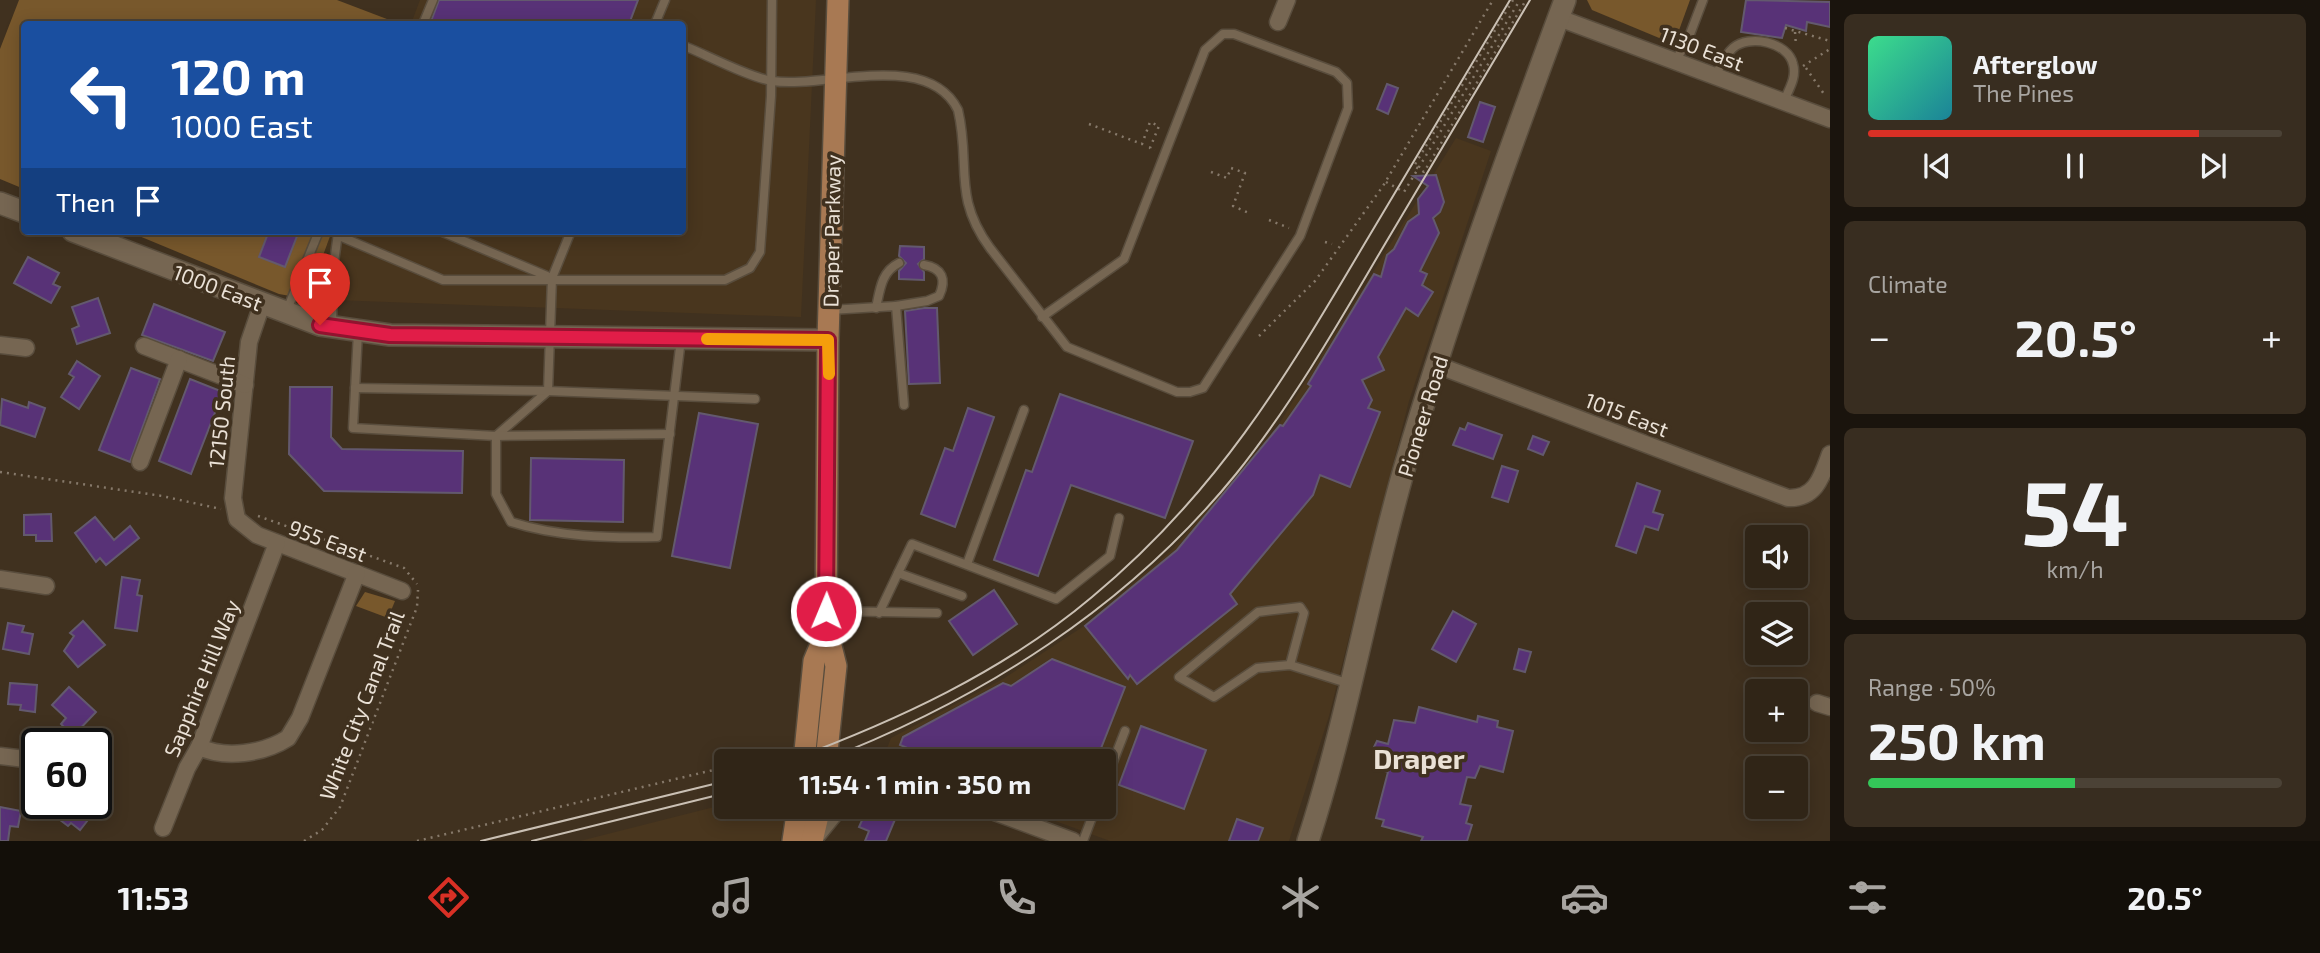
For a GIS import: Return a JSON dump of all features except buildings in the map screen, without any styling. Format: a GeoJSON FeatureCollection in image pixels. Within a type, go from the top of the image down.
{"type":"FeatureCollection","features":[{"type":"Feature","properties":{"kind":"main road","name":"Draper Parkway"},"geometry":{"type":"LineString","coordinates":[[827,749],[836,666],[826,620],[828,340],[838,0]]}},
{"type":"Feature","properties":{"kind":"main road","name":"Draper Parkway"},"geometry":{"type":"LineString","coordinates":[[799,749],[814,661],[826,620]]}},
{"type":"Feature","properties":{"kind":"main road"},"geometry":{"type":"LineString","coordinates":[[793,841],[796,819]]}},
{"type":"Feature","properties":{"kind":"main road"},"geometry":{"type":"LineString","coordinates":[[812,841],[817,819]]}},
{"type":"Feature","properties":{"kind":"street"},"geometry":{"type":"LineString","coordinates":[[1278,22],[1287,0]]}},
{"type":"Feature","properties":{"kind":"street","name":"1130 East"},"geometry":{"type":"LineString","coordinates":[[1562,9],[1675,61],[1830,118]]}},
{"type":"Feature","properties":{"kind":"street","name":"Pioneer Road"},"geometry":{"type":"LineString","coordinates":[[1308,841],[1405,468],[1437,365],[1562,9]]}},
{"type":"Feature","properties":{"kind":"street"},"geometry":{"type":"LineString","coordinates":[[0,203],[21,211]]}},
{"type":"Feature","properties":{"kind":"street","name":"1000 East"},"geometry":{"type":"LineString","coordinates":[[83,235],[286,313],[358,332],[828,340]]}},
{"type":"Feature","properties":{"kind":"street","name":"12150 South"},"geometry":{"type":"LineString","coordinates":[[238,518],[233,498],[249,342],[262,304]]}},
{"type":"Feature","properties":{"kind":"street"},"geometry":{"type":"LineString","coordinates":[[0,345],[26,348]]}},
{"type":"Feature","properties":{"kind":"street"},"geometry":{"type":"LineString","coordinates":[[144,346],[245,385]]}},
{"type":"Feature","properties":{"kind":"street"},"geometry":{"type":"LineString","coordinates":[[139,462],[179,359]]}},
{"type":"Feature","properties":{"kind":"street","name":"1015 East"},"geometry":{"type":"LineString","coordinates":[[1437,365],[1781,495],[1803,496],[1819,483],[1830,454]]}},
{"type":"Feature","properties":{"kind":"street","name":"955 East"},"geometry":{"type":"LineString","coordinates":[[238,518],[277,543],[402,591]]}},
{"type":"Feature","properties":{"kind":"street","name":"Sapphire Hill Way"},"geometry":{"type":"LineString","coordinates":[[163,828],[187,768],[199,747],[277,543]]}},
{"type":"Feature","properties":{"kind":"street"},"geometry":{"type":"LineString","coordinates":[[199,747],[215,754],[233,754],[288,738],[300,718],[356,573]]}},
{"type":"Feature","properties":{"kind":"street"},"geometry":{"type":"LineString","coordinates":[[0,579],[46,586]]}},
{"type":"Feature","properties":{"kind":"street"},"geometry":{"type":"LineString","coordinates":[[0,756],[21,759]]}},
{"type":"Feature","properties":{"kind":"street"},"geometry":{"type":"LineString","coordinates":[[812,841],[830,819]]}},
{"type":"Feature","properties":{"kind":"street"},"geometry":{"type":"LineString","coordinates":[[1013,819],[1073,841]]}},
{"type":"Feature","properties":{"kind":"lane"},"geometry":{"type":"LineString","coordinates":[[424,21],[433,0]]}},
{"type":"Feature","properties":{"kind":"lane"},"geometry":{"type":"LineString","coordinates":[[656,21],[665,0]]}},
{"type":"Feature","properties":{"kind":"lane"},"geometry":{"type":"LineString","coordinates":[[342,235],[443,280],[725,280],[750,268],[760,252],[771,81],[772,0]]}},
{"type":"Feature","properties":{"kind":"lane"},"geometry":{"type":"LineString","coordinates":[[1675,61],[1687,42],[1703,0]]}},
{"type":"Feature","properties":{"kind":"lane"},"geometry":{"type":"LineString","coordinates":[[686,47],[771,81],[864,75],[911,78],[942,89],[952,98],[961,123],[967,208],[980,235],[1042,317],[1067,348],[1177,392],[1190,393],[1203,388],[1300,236],[1348,108],[1347,83],[1336,72],[1234,34],[1223,34],[1205,50],[1124,259],[1042,317]]}},
{"type":"Feature","properties":{"kind":"lane"},"geometry":{"type":"LineString","coordinates":[[1715,76],[1729,52],[1738,44],[1756,42],[1776,46],[1789,55],[1794,66],[1793,82],[1784,101]]}},
{"type":"Feature","properties":{"kind":"lane"},"geometry":{"type":"LineString","coordinates":[[286,313],[317,235]]}},
{"type":"Feature","properties":{"kind":"lane"},"geometry":{"type":"LineString","coordinates":[[332,327],[332,270],[338,235]]}},
{"type":"Feature","properties":{"kind":"lane"},"geometry":{"type":"LineString","coordinates":[[450,235],[552,278]]}},
{"type":"Feature","properties":{"kind":"lane"},"geometry":{"type":"LineString","coordinates":[[569,235],[552,278],[548,391],[496,436],[496,494],[510,522],[531,529],[603,538],[657,537],[681,339]]}},
{"type":"Feature","properties":{"kind":"lane"},"geometry":{"type":"LineString","coordinates":[[876,308],[882,281],[890,268],[899,263]]}},
{"type":"Feature","properties":{"kind":"lane"},"geometry":{"type":"LineString","coordinates":[[830,310],[915,304],[939,296],[943,286],[942,274],[936,267],[924,264]]}},
{"type":"Feature","properties":{"kind":"lane"},"geometry":{"type":"LineString","coordinates":[[896,306],[904,405]]}},
{"type":"Feature","properties":{"kind":"lane"},"geometry":{"type":"LineString","coordinates":[[358,332],[354,428],[496,436],[670,434]]}},
{"type":"Feature","properties":{"kind":"lane"},"geometry":{"type":"LineString","coordinates":[[355,388],[548,391],[755,400]]}},
{"type":"Feature","properties":{"kind":"lane"},"geometry":{"type":"LineString","coordinates":[[967,564],[1024,410]]}},
{"type":"Feature","properties":{"kind":"lane"},"geometry":{"type":"LineString","coordinates":[[879,613],[912,544],[1056,599],[1110,555],[1119,518]]}},
{"type":"Feature","properties":{"kind":"lane"},"geometry":{"type":"LineString","coordinates":[[898,573],[962,596]]}},
{"type":"Feature","properties":{"kind":"lane"},"geometry":{"type":"LineString","coordinates":[[1290,665],[1304,613],[1300,607],[1258,612],[1180,677],[1214,697],[1257,668],[1290,665],[1350,684]]}},
{"type":"Feature","properties":{"kind":"lane"},"geometry":{"type":"LineString","coordinates":[[826,620],[879,613],[937,613]]}},
{"type":"Feature","properties":{"kind":"lane"},"geometry":{"type":"LineString","coordinates":[[1116,754],[1125,731]]}},
{"type":"Feature","properties":{"kind":"lane"},"geometry":{"type":"LineString","coordinates":[[1083,841],[1091,819]]}},
{"type":"Feature","properties":{"kind":"path"},"geometry":{"type":"LineString","coordinates":[[1259,336],[1315,281],[1386,182],[1493,0]]}},
{"type":"Feature","properties":{"kind":"path"},"geometry":{"type":"LineString","coordinates":[[1513,0],[1414,166],[1418,169],[1424,172],[1526,0]]}},
{"type":"Feature","properties":{"kind":"path"},"geometry":{"type":"LineString","coordinates":[[1386,182],[1405,192],[1520,0]]}},
{"type":"Feature","properties":{"kind":"path"},"geometry":{"type":"LineString","coordinates":[[1785,28],[1830,41]]}},
{"type":"Feature","properties":{"kind":"path"},"geometry":{"type":"LineString","coordinates":[[1795,32],[1802,66],[1824,94]]}},
{"type":"Feature","properties":{"kind":"path"},"geometry":{"type":"LineString","coordinates":[[1802,66],[1830,49]]}},
{"type":"Feature","properties":{"kind":"path"},"geometry":{"type":"LineString","coordinates":[[1088,124],[1142,144],[1150,122],[1159,126],[1150,148],[1155,150]]}},
{"type":"Feature","properties":{"kind":"path"},"geometry":{"type":"LineString","coordinates":[[1211,172],[1227,178],[1231,168],[1245,173],[1233,206],[1249,213]]}},
{"type":"Feature","properties":{"kind":"path"},"geometry":{"type":"LineString","coordinates":[[1269,220],[1289,228]]}},
{"type":"Feature","properties":{"kind":"path"},"geometry":{"type":"LineString","coordinates":[[1325,242],[1332,244]]}},
{"type":"Feature","properties":{"kind":"path","name":"White City Canal Trail"},"geometry":{"type":"LineString","coordinates":[[0,472],[162,496],[238,518],[284,524],[362,555],[404,568],[418,588],[417,607],[340,807],[329,823],[304,841]]}},
{"type":"Feature","properties":{"kind":"path"},"geometry":{"type":"LineString","coordinates":[[417,841],[714,769]]}},
{"type":"Feature","properties":{"kind":"shaded area"},"geometry":{"type":"Polygon","coordinates":[[[19,0],[337,0],[392,21],[21,21],[21,188],[0,179],[0,49],[19,0]]]}},
{"type":"Feature","properties":{"kind":"shaded area"},"geometry":{"type":"Polygon","coordinates":[[[420,0],[816,0],[801,317],[307,299],[331,235],[686,235],[686,21],[412,21],[420,0]]]}},
{"type":"Feature","properties":{"kind":"shaded area"},"geometry":{"type":"Polygon","coordinates":[[[1587,0],[1690,0],[1678,33],[1671,40],[1664,40],[1592,10],[1587,0]]]}},
{"type":"Feature","properties":{"kind":"shaded area"},"geometry":{"type":"Polygon","coordinates":[[[1456,138],[1491,151],[1409,401],[1329,716],[1289,841],[1110,841],[1050,819],[1116,819],[1116,749],[887,749],[891,738],[1003,679],[1081,628],[1173,549],[1279,424],[1456,138]]]}},
{"type":"Feature","properties":{"kind":"shaded area"},"geometry":{"type":"Polygon","coordinates":[[[137,235],[331,235],[307,299],[279,294],[137,235]]]}},
{"type":"Feature","properties":{"kind":"shaded area"},"geometry":{"type":"Polygon","coordinates":[[[365,592],[395,601],[388,618],[356,606],[365,592]]]}},
{"type":"Feature","properties":{"kind":"shaded area"},"geometry":{"type":"Polygon","coordinates":[[[714,807],[714,819],[784,819],[780,841],[580,841],[714,807]]]}},
{"type":"Feature","properties":{"kind":"tram line"},"geometry":{"type":"LineString","coordinates":[[820,749],[947,692],[1022,649],[1092,597],[1136,558],[1176,517],[1212,475],[1276,388],[1510,0]]}},
{"type":"Feature","properties":{"kind":"tram line"},"geometry":{"type":"LineString","coordinates":[[852,749],[939,709],[1048,644],[1099,607],[1148,566],[1194,522],[1257,447],[1313,364],[1530,0]]}},
{"type":"Feature","properties":{"kind":"tram line"},"geometry":{"type":"LineString","coordinates":[[481,841],[714,784]]}},
{"type":"Feature","properties":{"kind":"tram line"},"geometry":{"type":"LineString","coordinates":[[532,841],[714,796]]}},
{"type":"Feature","properties":{"kind":"slow traffic"},"geometry":{"type":"LineString","coordinates":[[707,339],[828,340],[829,374]]}},
{"type":"Feature","properties":{"kind":"district","name":"Draper"},"geometry":{"type":"Point","coordinates":[1419,758]}},
{"type":"Feature","properties":{"kind":"route"},"geometry":{"type":"LineString","coordinates":[[320,325],[390,335],[828,340],[826,611]]}}]}
